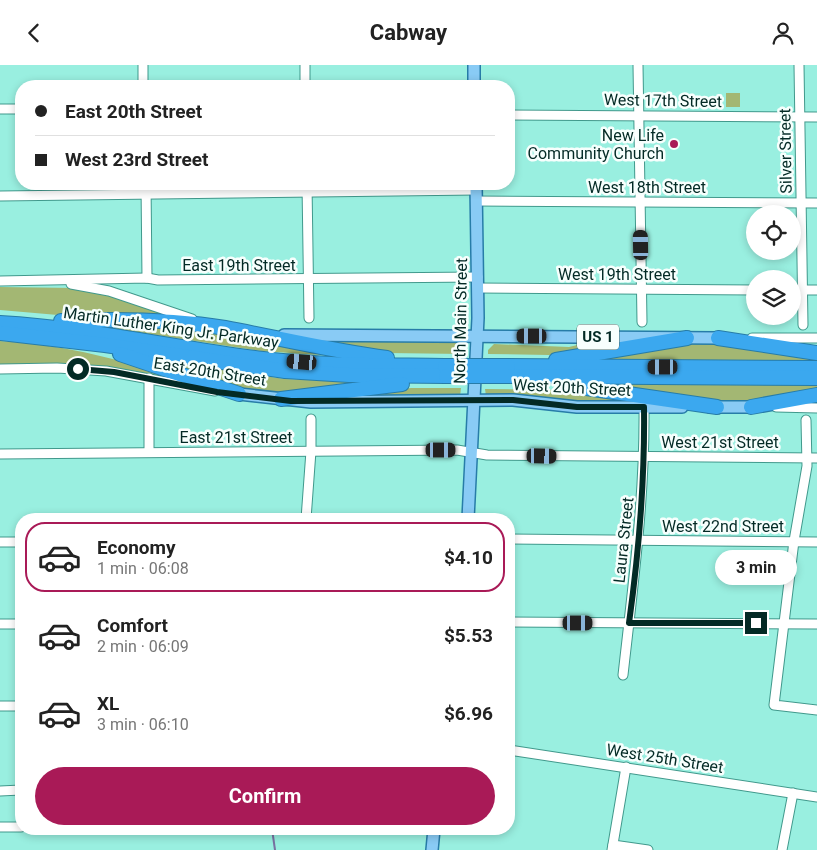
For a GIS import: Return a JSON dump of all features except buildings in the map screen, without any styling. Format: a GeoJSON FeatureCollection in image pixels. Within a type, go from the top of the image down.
{"type":"FeatureCollection","features":[{"type":"Feature","properties":{"kind":"highway"},"geometry":{"type":"LineString","coordinates":[[16,329],[80,321],[157,321],[225,328],[444,373]]}},
{"type":"Feature","properties":{"kind":"highway","name":"Martin Luther King Jr. Parkway"},"geometry":{"type":"LineString","coordinates":[[0,323],[16,329],[105,345],[285,371],[349,375],[817,368]]}},
{"type":"Feature","properties":{"kind":"highway","name":"Martin Luther King Jr. Parkway"},"geometry":{"type":"LineString","coordinates":[[0,333],[16,329],[87,331],[283,361],[444,373]]}},
{"type":"Feature","properties":{"kind":"highway"},"geometry":{"type":"LineString","coordinates":[[511,373],[687,337]]}},
{"type":"Feature","properties":{"kind":"highway","name":"US 1"},"geometry":{"type":"LineString","coordinates":[[718,338],[817,353]]}},
{"type":"Feature","properties":{"kind":"highway"},"geometry":{"type":"LineString","coordinates":[[105,345],[115,353],[238,394]]}},
{"type":"Feature","properties":{"kind":"highway"},"geometry":{"type":"LineString","coordinates":[[281,399],[418,382],[444,373]]}},
{"type":"Feature","properties":{"kind":"highway"},"geometry":{"type":"LineString","coordinates":[[511,373],[542,383],[580,386],[717,407]]}},
{"type":"Feature","properties":{"kind":"highway","name":"Martin Luther King Jr. Parkway"},"geometry":{"type":"LineString","coordinates":[[511,373],[817,378]]}},
{"type":"Feature","properties":{"kind":"highway"},"geometry":{"type":"LineString","coordinates":[[751,407],[817,395]]}},
{"type":"Feature","properties":{"kind":"main road"},"geometry":{"type":"LineString","coordinates":[[474,65],[474,80]]}},
{"type":"Feature","properties":{"kind":"main road","name":"North Main Street"},"geometry":{"type":"LineString","coordinates":[[468,513],[478,335],[476,192]]}},
{"type":"Feature","properties":{"kind":"main road"},"geometry":{"type":"LineString","coordinates":[[225,328],[319,336],[478,335]]}},
{"type":"Feature","properties":{"kind":"main road","name":"US 1"},"geometry":{"type":"LineString","coordinates":[[478,335],[718,338]]}},
{"type":"Feature","properties":{"kind":"main road","name":"East 20th Street"},"geometry":{"type":"LineString","coordinates":[[238,394],[311,402],[475,402]]}},
{"type":"Feature","properties":{"kind":"main road","name":"West 20th Street"},"geometry":{"type":"LineString","coordinates":[[475,402],[513,400],[577,407],[751,407]]}},
{"type":"Feature","properties":{"kind":"main road"},"geometry":{"type":"LineString","coordinates":[[432,850],[433,835]]}},
{"type":"Feature","properties":{"kind":"street"},"geometry":{"type":"LineString","coordinates":[[143,65],[143,80]]}},
{"type":"Feature","properties":{"kind":"street"},"geometry":{"type":"LineString","coordinates":[[305,65],[305,80]]}},
{"type":"Feature","properties":{"kind":"street"},"geometry":{"type":"LineString","coordinates":[[638,65],[642,323]]}},
{"type":"Feature","properties":{"kind":"street","name":"Silver Street"},"geometry":{"type":"LineString","coordinates":[[799,65],[803,325]]}},
{"type":"Feature","properties":{"kind":"street"},"geometry":{"type":"LineString","coordinates":[[0,109],[15,109]]}},
{"type":"Feature","properties":{"kind":"street","name":"West 17th Street"},"geometry":{"type":"LineString","coordinates":[[515,115],[817,117]]}},
{"type":"Feature","properties":{"kind":"street"},"geometry":{"type":"LineString","coordinates":[[146,190],[147,278]]}},
{"type":"Feature","properties":{"kind":"street","name":"West 18th Street"},"geometry":{"type":"LineString","coordinates":[[0,196],[253,190]]}},
{"type":"Feature","properties":{"kind":"street"},"geometry":{"type":"LineString","coordinates":[[307,190],[309,318]]}},
{"type":"Feature","properties":{"kind":"street","name":"West 18th Street"},"geometry":{"type":"LineString","coordinates":[[392,190],[476,192],[640,202],[817,203]]}},
{"type":"Feature","properties":{"kind":"street","name":"East 19th Street"},"geometry":{"type":"LineString","coordinates":[[0,281],[147,278],[158,280],[309,279],[478,283]]}},
{"type":"Feature","properties":{"kind":"street"},"geometry":{"type":"LineString","coordinates":[[30,280],[101,289],[225,328]]}},
{"type":"Feature","properties":{"kind":"street","name":"West 19th Street"},"geometry":{"type":"LineString","coordinates":[[478,283],[746,290]]}},
{"type":"Feature","properties":{"kind":"street"},"geometry":{"type":"LineString","coordinates":[[803,290],[817,290]]}},
{"type":"Feature","properties":{"kind":"street"},"geometry":{"type":"LineString","coordinates":[[718,338],[817,338]]}},
{"type":"Feature","properties":{"kind":"street","name":"East 20th Street"},"geometry":{"type":"LineString","coordinates":[[0,369],[87,369],[238,394]]}},
{"type":"Feature","properties":{"kind":"street"},"geometry":{"type":"LineString","coordinates":[[149,378],[150,452]]}},
{"type":"Feature","properties":{"kind":"street","name":"Laura Street"},"geometry":{"type":"LineString","coordinates":[[623,675],[639,540],[645,457],[644,407]]}},
{"type":"Feature","properties":{"kind":"street","name":"West 20th Street"},"geometry":{"type":"LineString","coordinates":[[751,407],[817,408]]}},
{"type":"Feature","properties":{"kind":"street"},"geometry":{"type":"LineString","coordinates":[[307,513],[312,451],[310,419]]}},
{"type":"Feature","properties":{"kind":"street"},"geometry":{"type":"LineString","coordinates":[[806,420],[807,466],[794,541],[774,705],[817,710]]}},
{"type":"Feature","properties":{"kind":"street","name":"East 21st Street"},"geometry":{"type":"LineString","coordinates":[[0,454],[457,450],[473,452]]}},
{"type":"Feature","properties":{"kind":"street","name":"West 21st Street"},"geometry":{"type":"LineString","coordinates":[[473,452],[487,455],[817,458]]}},
{"type":"Feature","properties":{"kind":"street","name":"West 22nd Street"},"geometry":{"type":"LineString","coordinates":[[515,539],[817,541]]}},
{"type":"Feature","properties":{"kind":"street"},"geometry":{"type":"LineString","coordinates":[[0,542],[15,542]]}},
{"type":"Feature","properties":{"kind":"street"},"geometry":{"type":"LineString","coordinates":[[515,622],[817,625]]}},
{"type":"Feature","properties":{"kind":"street"},"geometry":{"type":"LineString","coordinates":[[0,624],[15,624]]}},
{"type":"Feature","properties":{"kind":"street"},"geometry":{"type":"LineString","coordinates":[[0,706],[15,706]]}},
{"type":"Feature","properties":{"kind":"street","name":"West 25th Street"},"geometry":{"type":"LineString","coordinates":[[515,751],[817,797]]}},
{"type":"Feature","properties":{"kind":"street"},"geometry":{"type":"LineString","coordinates":[[626,767],[613,847],[648,850]]}},
{"type":"Feature","properties":{"kind":"street"},"geometry":{"type":"LineString","coordinates":[[0,791],[15,790]]}},
{"type":"Feature","properties":{"kind":"street"},"geometry":{"type":"LineString","coordinates":[[782,850],[793,793]]}},
{"type":"Feature","properties":{"kind":"street"},"geometry":{"type":"LineString","coordinates":[[0,827],[15,827]]}},
{"type":"Feature","properties":{"kind":"green space"},"geometry":{"type":"Polygon","coordinates":[[[726,93],[740,93],[740,107],[726,107],[726,93]]]}},
{"type":"Feature","properties":{"kind":"green space"},"geometry":{"type":"Polygon","coordinates":[[[0,287],[77,288],[101,292],[176,318],[58,315],[0,310],[0,287]]]}},
{"type":"Feature","properties":{"kind":"green space"},"geometry":{"type":"Polygon","coordinates":[[[181,326],[336,356],[261,351],[103,327],[181,326]]]}},
{"type":"Feature","properties":{"kind":"green space"},"geometry":{"type":"Polygon","coordinates":[[[310,339],[463,341],[463,354],[387,353],[310,339]]]}},
{"type":"Feature","properties":{"kind":"green space"},"geometry":{"type":"Polygon","coordinates":[[[655,340],[549,355],[488,354],[488,350],[494,344],[569,347],[594,341],[655,340]]]}},
{"type":"Feature","properties":{"kind":"green space"},"geometry":{"type":"Polygon","coordinates":[[[0,341],[74,350],[143,367],[191,382],[91,366],[0,364],[0,341]]]}},
{"type":"Feature","properties":{"kind":"green space"},"geometry":{"type":"Polygon","coordinates":[[[693,344],[732,344],[817,357],[817,362],[567,361],[693,344]]]}},
{"type":"Feature","properties":{"kind":"green space"},"geometry":{"type":"Polygon","coordinates":[[[155,360],[285,379],[360,382],[360,385],[274,393],[238,390],[155,360]]]}},
{"type":"Feature","properties":{"kind":"green space"},"geometry":{"type":"Polygon","coordinates":[[[583,382],[689,385],[817,385],[817,393],[748,402],[710,402],[583,382]]]}},
{"type":"Feature","properties":{"kind":"green space"},"geometry":{"type":"Polygon","coordinates":[[[411,388],[461,388],[460,397],[315,397],[411,388]]]}},
{"type":"Feature","properties":{"kind":"green space"},"geometry":{"type":"Polygon","coordinates":[[[485,389],[569,390],[656,402],[606,404],[486,396],[485,389]]]}},
{"type":"Feature","properties":{"kind":"waterway"},"geometry":{"type":"LineString","coordinates":[[273,835],[275,850]]}},
{"type":"Feature","properties":{"kind":"place","name":"New Life Community Church"},"geometry":{"type":"Point","coordinates":[674,144]}},
{"type":"Feature","properties":{"kind":"route"},"geometry":{"type":"LineString","coordinates":[[78,369],[114,372],[217,392],[291,401],[475,402],[513,400],[577,407],[644,407],[645,457],[640,530],[629,623],[756,623]]}}]}
